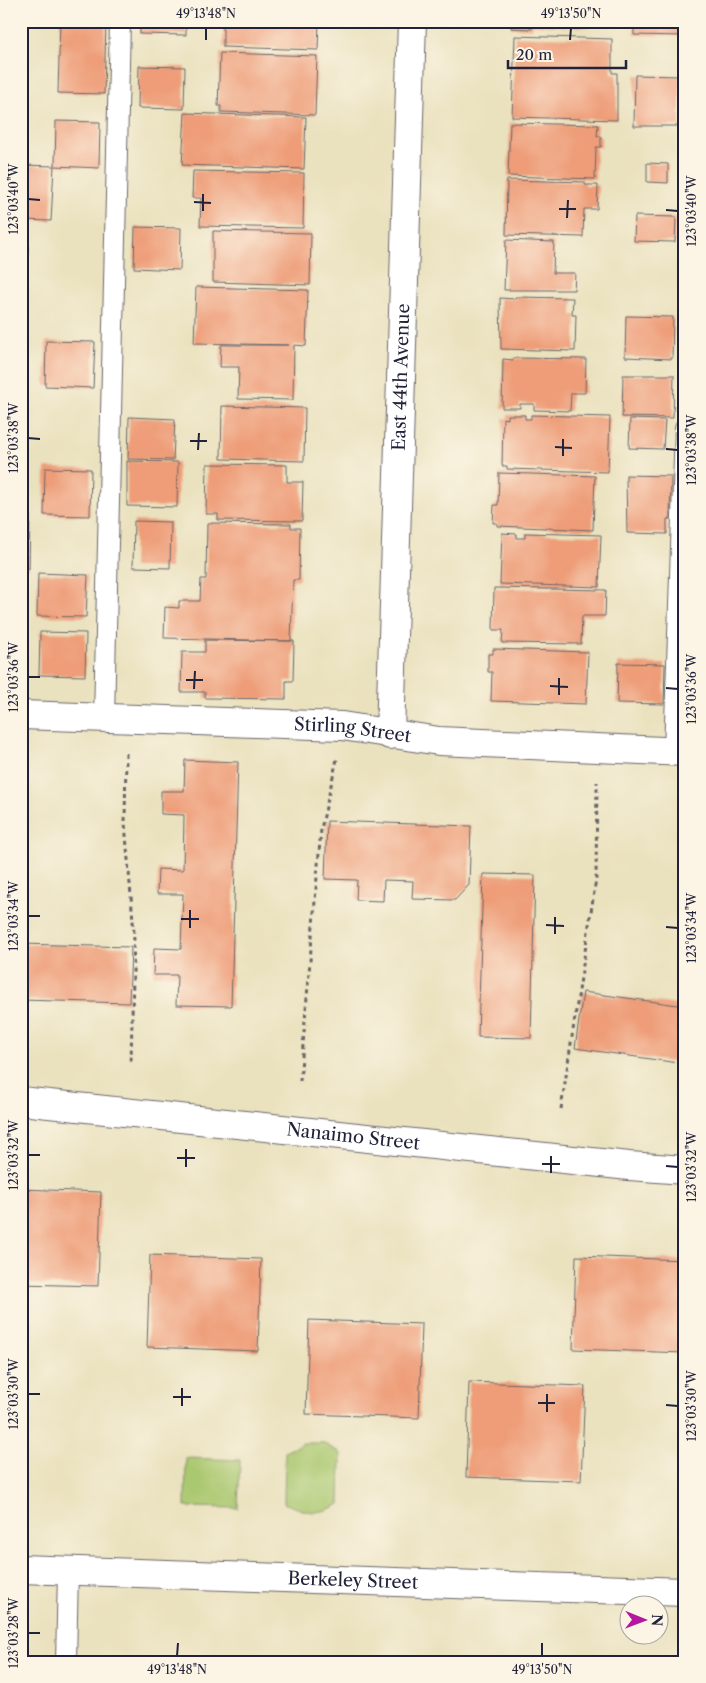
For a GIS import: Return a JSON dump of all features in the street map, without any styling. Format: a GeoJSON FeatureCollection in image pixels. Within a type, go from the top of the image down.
{"type":"FeatureCollection","features":[{"type":"Feature","properties":{"kind":"street","name":"East 44th Avenue"},"geometry":{"type":"LineString","coordinates":[[390,735],[412,21]]}},
{"type":"Feature","properties":{"kind":"street","name":"Stirling Street"},"geometry":{"type":"LineString","coordinates":[[21,716],[342,726],[390,735],[439,741],[679,752]]}},
{"type":"Feature","properties":{"kind":"street","name":"Nanaimo Street"},"geometry":{"type":"LineString","coordinates":[[21,1101],[629,1166],[685,1170]]}},
{"type":"Feature","properties":{"kind":"street","name":"Berkeley Street"},"geometry":{"type":"LineString","coordinates":[[21,1569],[685,1592]]}},
{"type":"Feature","properties":{"kind":"lane"},"geometry":{"type":"LineString","coordinates":[[104,718],[120,21]]}},
{"type":"Feature","properties":{"kind":"lane"},"geometry":{"type":"LineString","coordinates":[[679,752],[685,428]]}},
{"type":"Feature","properties":{"kind":"lane"},"geometry":{"type":"LineString","coordinates":[[66,1662],[68,1572]]}},
{"type":"Feature","properties":{"kind":"path"},"geometry":{"type":"LineString","coordinates":[[126,745],[125,824],[134,933],[131,1062]]}},
{"type":"Feature","properties":{"kind":"path"},"geometry":{"type":"LineString","coordinates":[[300,1081],[321,829],[337,758]]}},
{"type":"Feature","properties":{"kind":"path"},"geometry":{"type":"LineString","coordinates":[[561,1109],[596,880],[597,782]]}},
{"type":"Feature","properties":{"kind":"green space"},"geometry":{"type":"Polygon","coordinates":[[[303,1443],[324,1443],[341,1454],[340,1504],[319,1512],[312,1512],[284,1503],[285,1452],[303,1443]]]}},
{"type":"Feature","properties":{"kind":"green space"},"geometry":{"type":"Polygon","coordinates":[[[186,1458],[240,1460],[238,1508],[185,1507],[186,1458]]]}},
{"type":"Feature","properties":{"kind":"building"},"geometry":{"type":"Polygon","coordinates":[[[60,21],[106,21],[104,94],[58,93],[60,21]]]}},
{"type":"Feature","properties":{"kind":"building"},"geometry":{"type":"Polygon","coordinates":[[[140,21],[186,21],[186,35],[140,34],[140,21]]]}},
{"type":"Feature","properties":{"kind":"building"},"geometry":{"type":"Polygon","coordinates":[[[223,21],[319,21],[318,50],[223,47],[223,21]]]}},
{"type":"Feature","properties":{"kind":"building"},"geometry":{"type":"Polygon","coordinates":[[[511,21],[587,21],[587,27],[533,25],[532,29],[511,28],[511,21]]]}},
{"type":"Feature","properties":{"kind":"building"},"geometry":{"type":"Polygon","coordinates":[[[634,21],[684,21],[683,36],[634,35],[634,21]]]}},
{"type":"Feature","properties":{"kind":"building"},"geometry":{"type":"Polygon","coordinates":[[[515,36],[612,39],[612,73],[617,73],[617,120],[512,117],[515,36]]]}},
{"type":"Feature","properties":{"kind":"building"},"geometry":{"type":"Polygon","coordinates":[[[220,53],[317,56],[315,115],[221,112],[221,106],[218,106],[220,53]]]}},
{"type":"Feature","properties":{"kind":"building"},"geometry":{"type":"Polygon","coordinates":[[[139,66],[185,67],[184,109],[138,108],[139,66]]]}},
{"type":"Feature","properties":{"kind":"building"},"geometry":{"type":"Polygon","coordinates":[[[635,75],[680,76],[680,126],[634,126],[635,75]]]}},
{"type":"Feature","properties":{"kind":"building"},"geometry":{"type":"Polygon","coordinates":[[[185,113],[306,117],[304,169],[182,165],[185,113]]]}},
{"type":"Feature","properties":{"kind":"building"},"geometry":{"type":"Polygon","coordinates":[[[56,121],[100,122],[99,168],[55,166],[56,121]]]}},
{"type":"Feature","properties":{"kind":"building"},"geometry":{"type":"Polygon","coordinates":[[[510,123],[598,125],[597,136],[601,136],[601,147],[596,147],[595,179],[508,176],[510,123]]]}},
{"type":"Feature","properties":{"kind":"building"},"geometry":{"type":"Polygon","coordinates":[[[647,163],[668,164],[668,183],[647,182],[647,163]]]}},
{"type":"Feature","properties":{"kind":"building"},"geometry":{"type":"Polygon","coordinates":[[[21,165],[54,166],[51,221],[21,220],[21,165]]]}},
{"type":"Feature","properties":{"kind":"building"},"geometry":{"type":"Polygon","coordinates":[[[193,171],[304,173],[303,228],[200,226],[201,198],[192,198],[193,171]]]}},
{"type":"Feature","properties":{"kind":"building"},"geometry":{"type":"Polygon","coordinates":[[[507,180],[585,182],[585,185],[598,185],[597,209],[584,209],[583,237],[506,235],[507,180]]]}},
{"type":"Feature","properties":{"kind":"building"},"geometry":{"type":"Polygon","coordinates":[[[635,216],[676,217],[675,242],[634,241],[635,216]]]}},
{"type":"Feature","properties":{"kind":"building"},"geometry":{"type":"Polygon","coordinates":[[[21,225],[29,225],[27,279],[21,278],[21,225]]]}},
{"type":"Feature","properties":{"kind":"building"},"geometry":{"type":"Polygon","coordinates":[[[135,227],[181,228],[180,270],[134,268],[135,227]]]}},
{"type":"Feature","properties":{"kind":"building"},"geometry":{"type":"Polygon","coordinates":[[[213,231],[311,233],[310,285],[213,282],[213,231]]]}},
{"type":"Feature","properties":{"kind":"building"},"geometry":{"type":"Polygon","coordinates":[[[506,240],[554,242],[553,273],[575,273],[574,290],[504,290],[506,240]]]}},
{"type":"Feature","properties":{"kind":"building"},"geometry":{"type":"Polygon","coordinates":[[[196,287],[308,290],[306,346],[294,345],[293,400],[238,399],[239,367],[220,367],[221,345],[289,345],[194,343],[196,287]]]}},
{"type":"Feature","properties":{"kind":"building"},"geometry":{"type":"Polygon","coordinates":[[[515,297],[573,298],[572,315],[576,315],[575,351],[501,349],[500,298],[515,299],[515,297]]]}},
{"type":"Feature","properties":{"kind":"building"},"geometry":{"type":"Polygon","coordinates":[[[626,316],[673,317],[672,359],[625,357],[626,316]]]}},
{"type":"Feature","properties":{"kind":"building"},"geometry":{"type":"Polygon","coordinates":[[[46,341],[95,342],[93,388],[45,386],[46,341]]]}},
{"type":"Feature","properties":{"kind":"building"},"geometry":{"type":"Polygon","coordinates":[[[514,358],[586,359],[585,393],[571,393],[570,411],[534,410],[534,404],[520,404],[520,408],[502,408],[503,359],[513,360],[514,358]]]}},
{"type":"Feature","properties":{"kind":"building"},"geometry":{"type":"Polygon","coordinates":[[[623,375],[674,375],[673,418],[622,417],[623,375]]]}},
{"type":"Feature","properties":{"kind":"building"},"geometry":{"type":"Polygon","coordinates":[[[21,399],[25,399],[24,454],[21,453],[21,399]]]}},
{"type":"Feature","properties":{"kind":"building"},"geometry":{"type":"Polygon","coordinates":[[[222,406],[305,408],[304,461],[221,459],[222,406]]]}},
{"type":"Feature","properties":{"kind":"building"},"geometry":{"type":"Polygon","coordinates":[[[508,415],[525,415],[525,419],[531,419],[531,415],[610,417],[608,472],[507,469],[507,466],[502,466],[503,418],[508,419],[508,415]]]}},
{"type":"Feature","properties":{"kind":"building"},"geometry":{"type":"Polygon","coordinates":[[[129,417],[175,419],[173,460],[128,459],[129,417]]]}},
{"type":"Feature","properties":{"kind":"building"},"geometry":{"type":"Polygon","coordinates":[[[630,419],[665,420],[663,449],[629,448],[630,419]]]}},
{"type":"Feature","properties":{"kind":"building"},"geometry":{"type":"Polygon","coordinates":[[[127,461],[178,462],[177,507],[127,506],[127,461]]]}},
{"type":"Feature","properties":{"kind":"building"},"geometry":{"type":"Polygon","coordinates":[[[207,464],[287,465],[287,482],[303,482],[302,521],[218,520],[218,514],[206,514],[207,464]]]}},
{"type":"Feature","properties":{"kind":"building"},"geometry":{"type":"Polygon","coordinates":[[[45,468],[91,469],[90,516],[44,515],[45,468]]]}},
{"type":"Feature","properties":{"kind":"building"},"geometry":{"type":"Polygon","coordinates":[[[499,473],[595,476],[593,530],[497,526],[497,523],[493,523],[494,505],[498,505],[499,473]]]}},
{"type":"Feature","properties":{"kind":"building"},"geometry":{"type":"Polygon","coordinates":[[[626,475],[671,476],[670,519],[667,519],[667,534],[627,533],[626,475]]]}},
{"type":"Feature","properties":{"kind":"building"},"geometry":{"type":"Polygon","coordinates":[[[21,515],[30,515],[29,569],[21,569],[21,515]]]}},
{"type":"Feature","properties":{"kind":"building"},"geometry":{"type":"Polygon","coordinates":[[[134,521],[171,522],[170,568],[133,567],[134,521]]]}},
{"type":"Feature","properties":{"kind":"building"},"geometry":{"type":"Polygon","coordinates":[[[207,523],[291,524],[291,528],[300,528],[299,580],[293,580],[291,641],[164,638],[165,607],[179,608],[179,601],[200,601],[201,579],[206,579],[207,523]]]}},
{"type":"Feature","properties":{"kind":"building"},"geometry":{"type":"Polygon","coordinates":[[[502,533],[517,534],[517,538],[525,538],[525,533],[601,535],[599,587],[500,584],[502,533]]]}},
{"type":"Feature","properties":{"kind":"building"},"geometry":{"type":"Polygon","coordinates":[[[38,573],[88,575],[86,617],[37,616],[38,573]]]}},
{"type":"Feature","properties":{"kind":"building"},"geometry":{"type":"Polygon","coordinates":[[[494,588],[606,590],[605,616],[582,616],[581,644],[502,643],[503,630],[493,630],[494,588]]]}},
{"type":"Feature","properties":{"kind":"building"},"geometry":{"type":"Polygon","coordinates":[[[40,632],[86,633],[85,676],[39,675],[40,632]]]}},
{"type":"Feature","properties":{"kind":"building"},"geometry":{"type":"Polygon","coordinates":[[[205,640],[294,641],[293,681],[286,681],[286,699],[205,698],[205,692],[181,692],[182,652],[205,652],[205,640]]]}},
{"type":"Feature","properties":{"kind":"building"},"geometry":{"type":"Polygon","coordinates":[[[493,649],[588,652],[586,704],[491,701],[492,672],[488,672],[488,654],[493,654],[493,649]]]}},
{"type":"Feature","properties":{"kind":"building"},"geometry":{"type":"Polygon","coordinates":[[[618,663],[665,664],[664,704],[617,703],[618,663]]]}},
{"type":"Feature","properties":{"kind":"building"},"geometry":{"type":"Polygon","coordinates":[[[185,760],[238,762],[231,1006],[176,1005],[177,975],[153,975],[154,948],[181,949],[183,894],[157,894],[158,869],[183,870],[184,815],[161,814],[161,791],[184,791],[185,760]]]}},
{"type":"Feature","properties":{"kind":"building"},"geometry":{"type":"Polygon","coordinates":[[[327,821],[471,826],[469,885],[455,900],[412,899],[413,881],[384,880],[383,901],[356,900],[357,880],[325,879],[327,821]]]}},
{"type":"Feature","properties":{"kind":"building"},"geometry":{"type":"Polygon","coordinates":[[[483,874],[535,875],[531,1038],[478,1037],[483,874]]]}},
{"type":"Feature","properties":{"kind":"building"},"geometry":{"type":"Polygon","coordinates":[[[21,944],[131,947],[129,1003],[21,1000],[21,944]]]}},
{"type":"Feature","properties":{"kind":"building"},"geometry":{"type":"Polygon","coordinates":[[[583,992],[685,1006],[685,1064],[575,1048],[583,992]]]}},
{"type":"Feature","properties":{"kind":"building"},"geometry":{"type":"Polygon","coordinates":[[[21,1189],[101,1192],[98,1286],[21,1284],[21,1189]]]}},
{"type":"Feature","properties":{"kind":"building"},"geometry":{"type":"Polygon","coordinates":[[[150,1255],[261,1259],[258,1351],[147,1347],[150,1255]]]}},
{"type":"Feature","properties":{"kind":"building"},"geometry":{"type":"Polygon","coordinates":[[[576,1256],[685,1260],[685,1353],[573,1349],[576,1256]]]}},
{"type":"Feature","properties":{"kind":"building"},"geometry":{"type":"Polygon","coordinates":[[[309,1320],[422,1324],[419,1418],[306,1414],[309,1320]]]}},
{"type":"Feature","properties":{"kind":"building"},"geometry":{"type":"Polygon","coordinates":[[[469,1382],[585,1386],[581,1481],[466,1477],[469,1382]]]}}]}
